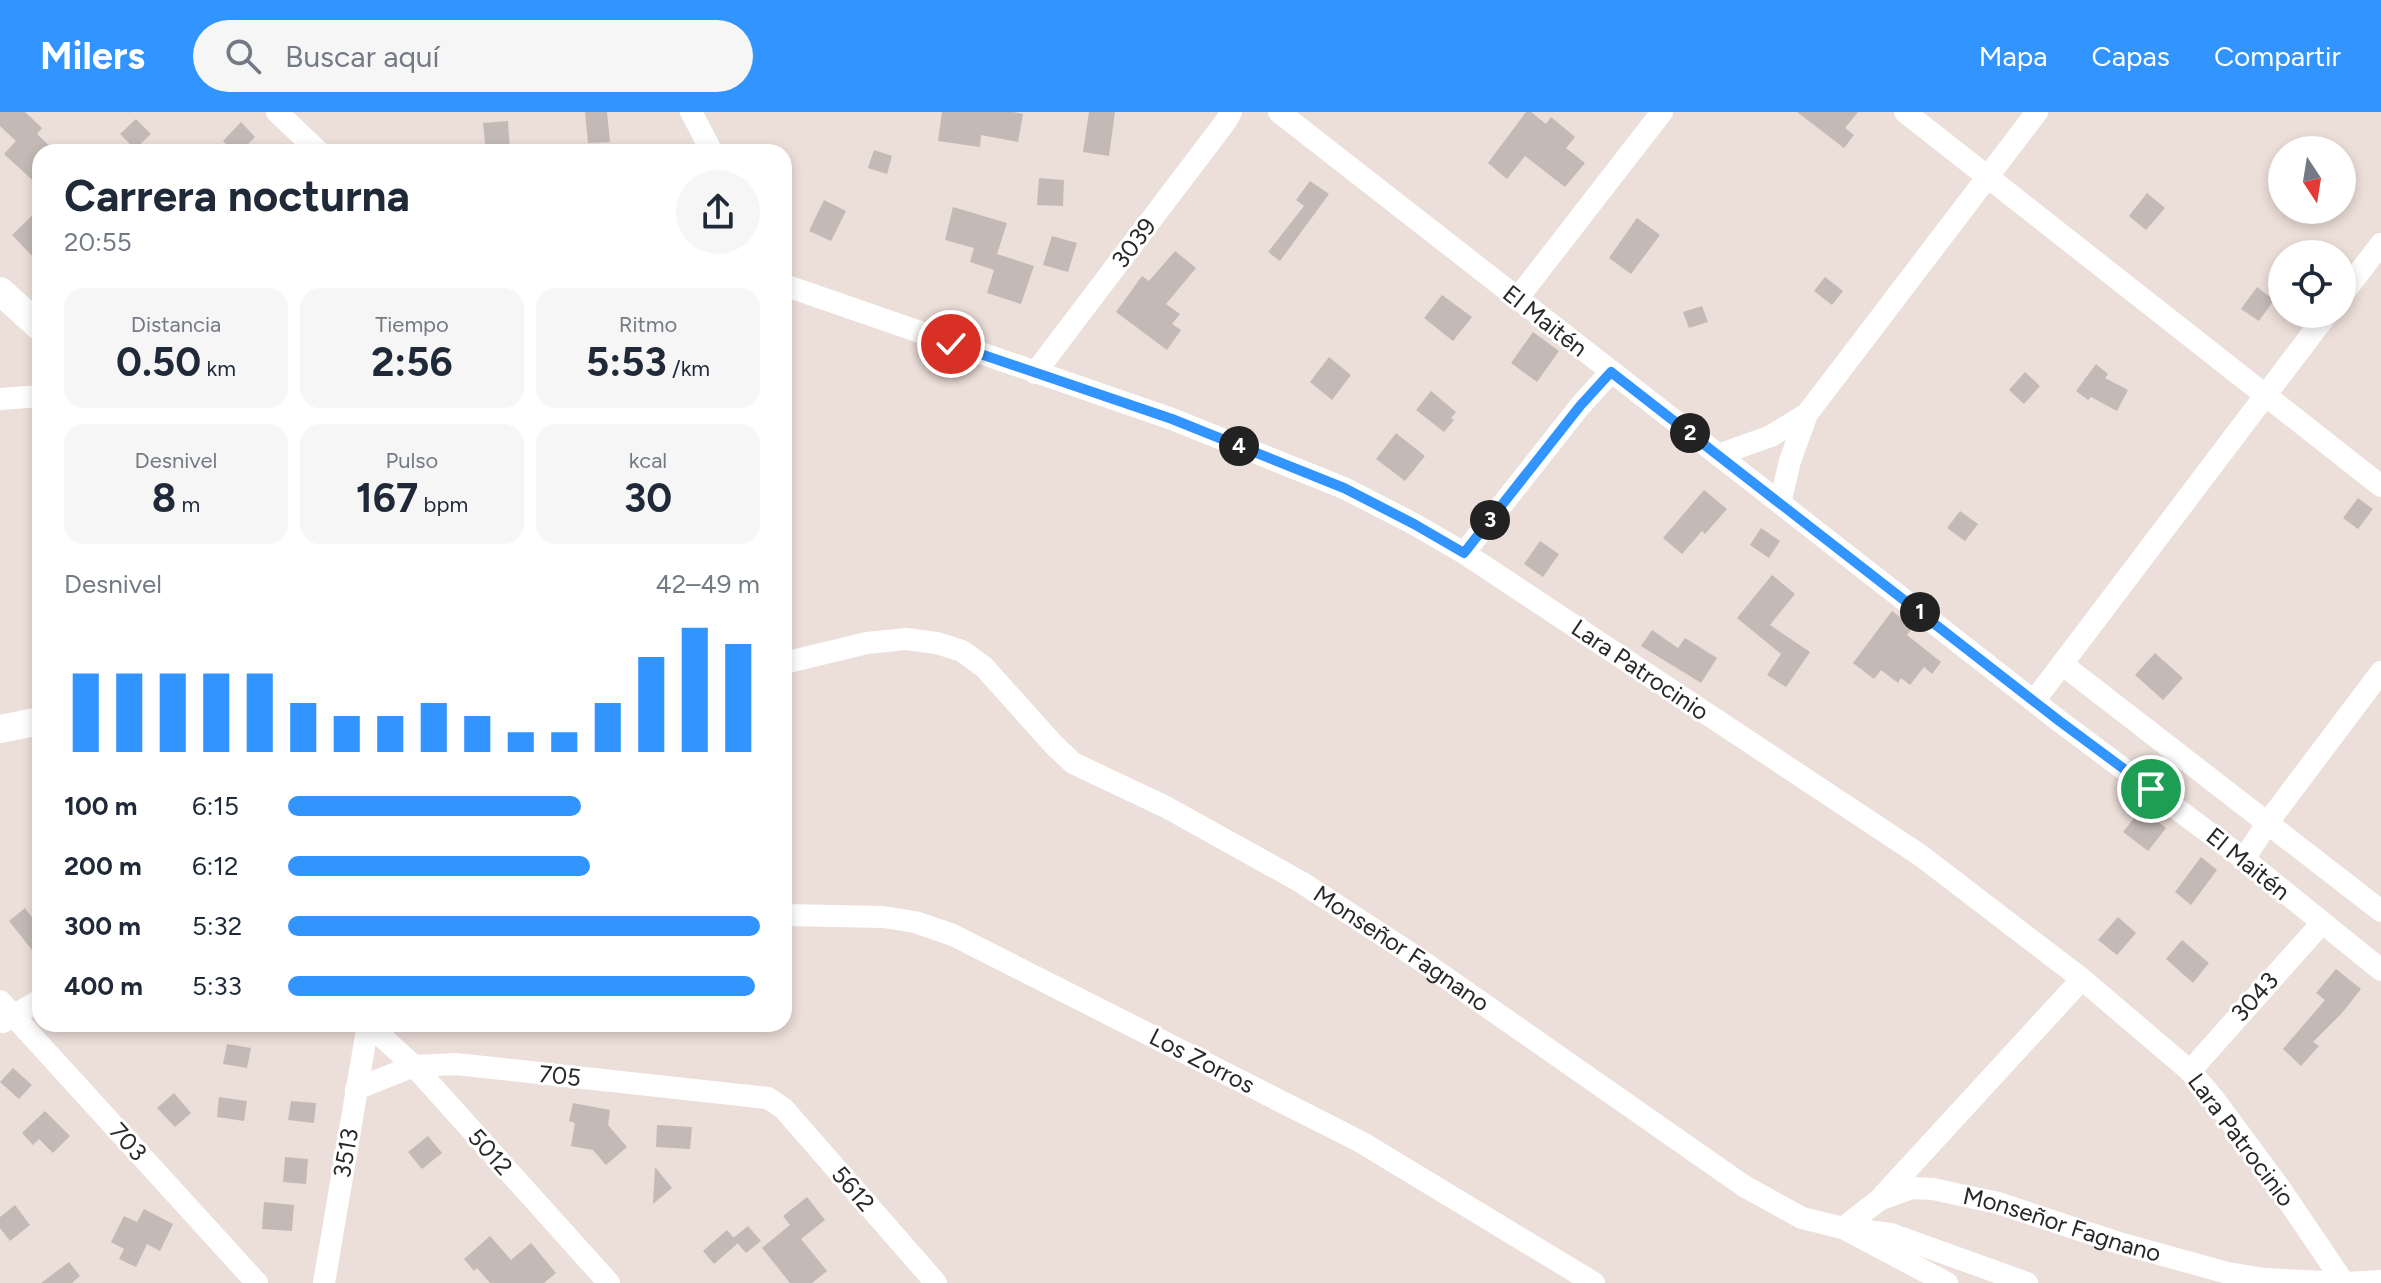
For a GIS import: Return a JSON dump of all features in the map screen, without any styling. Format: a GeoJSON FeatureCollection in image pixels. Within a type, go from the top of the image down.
{"type":"FeatureCollection","features":[{"type":"Feature","properties":{"kind":"street"},"geometry":{"type":"LineString","coordinates":[[277,112],[311,144]]}},
{"type":"Feature","properties":{"kind":"street"},"geometry":{"type":"LineString","coordinates":[[691,112],[708,144]]}},
{"type":"Feature","properties":{"kind":"street","name":"3039"},"geometry":{"type":"LineString","coordinates":[[1035,373],[1231,112]]}},
{"type":"Feature","properties":{"kind":"street","name":"El Maitén"},"geometry":{"type":"LineString","coordinates":[[1279,112],[2034,701],[2244,859],[2381,970]]}},
{"type":"Feature","properties":{"kind":"street"},"geometry":{"type":"LineString","coordinates":[[1517,299],[1662,112]]}},
{"type":"Feature","properties":{"kind":"street"},"geometry":{"type":"LineString","coordinates":[[1905,112],[2381,486]]}},
{"type":"Feature","properties":{"kind":"street"},"geometry":{"type":"LineString","coordinates":[[1780,503],[1790,461],[1807,414],[2037,112]]}},
{"type":"Feature","properties":{"kind":"street"},"geometry":{"type":"LineString","coordinates":[[2356,277],[2381,244]]}},
{"type":"Feature","properties":{"kind":"street","name":"Lara Patrocinio"},"geometry":{"type":"LineString","coordinates":[[792,288],[1172,419],[1344,488],[1464,553],[1920,855],[2082,979],[2190,1071],[2279,1187],[2344,1283]]}},
{"type":"Feature","properties":{"kind":"street"},"geometry":{"type":"LineString","coordinates":[[0,291],[32,320]]}},
{"type":"Feature","properties":{"kind":"street"},"geometry":{"type":"LineString","coordinates":[[2034,701],[2316,328]]}},
{"type":"Feature","properties":{"kind":"street"},"geometry":{"type":"LineString","coordinates":[[1464,553],[1580,406],[1611,372]]}},
{"type":"Feature","properties":{"kind":"street"},"geometry":{"type":"LineString","coordinates":[[0,399],[32,397]]}},
{"type":"Feature","properties":{"kind":"street"},"geometry":{"type":"LineString","coordinates":[[1718,455],[1771,436],[1807,414]]}},
{"type":"Feature","properties":{"kind":"street","name":"Monseñor Fagnano"},"geometry":{"type":"LineString","coordinates":[[792,661],[867,643],[906,639],[937,643],[962,651],[984,667],[1073,763],[1166,807],[1301,882],[1419,959],[1744,1186],[1802,1218],[1843,1228],[1891,1234],[2027,1283]]}},
{"type":"Feature","properties":{"kind":"street","name":"El Maitén"},"geometry":{"type":"LineString","coordinates":[[2062,664],[2381,911]]}},
{"type":"Feature","properties":{"kind":"street"},"geometry":{"type":"LineString","coordinates":[[2244,859],[2268,822],[2381,672]]}},
{"type":"Feature","properties":{"kind":"street"},"geometry":{"type":"LineString","coordinates":[[0,729],[32,723]]}},
{"type":"Feature","properties":{"kind":"street","name":"Los Zorros"},"geometry":{"type":"LineString","coordinates":[[792,915],[883,917],[915,922],[953,935],[1361,1142],[1594,1283]]}},
{"type":"Feature","properties":{"kind":"street","name":"3043"},"geometry":{"type":"LineString","coordinates":[[2190,1071],[2321,924]]}},
{"type":"Feature","properties":{"kind":"street"},"geometry":{"type":"LineString","coordinates":[[1947,1283],[1843,1228],[1879,1200],[2082,979]]}},
{"type":"Feature","properties":{"kind":"street"},"geometry":{"type":"LineString","coordinates":[[4,1013],[32,1003]]}},
{"type":"Feature","properties":{"kind":"street","name":"703"},"geometry":{"type":"LineString","coordinates":[[4,1013],[257,1283]]}},
{"type":"Feature","properties":{"kind":"street","name":"3513"},"geometry":{"type":"LineString","coordinates":[[324,1283],[367,1032]]}},
{"type":"Feature","properties":{"kind":"street","name":"5012"},"geometry":{"type":"LineString","coordinates":[[377,1032],[414,1066],[609,1283]]}},
{"type":"Feature","properties":{"kind":"street","name":"705"},"geometry":{"type":"LineString","coordinates":[[356,1089],[414,1066],[456,1064],[768,1098]]}},
{"type":"Feature","properties":{"kind":"street","name":"5612"},"geometry":{"type":"LineString","coordinates":[[768,1098],[784,1109],[936,1283]]}},
{"type":"Feature","properties":{"kind":"street","name":"Monseñor Fagnano"},"geometry":{"type":"LineString","coordinates":[[1879,1200],[1912,1188],[1933,1189],[1998,1203],[2119,1243],[2228,1273],[2265,1279],[2344,1283],[2381,1281]]}},
{"type":"Feature","properties":{"kind":"building"},"geometry":{"type":"Polygon","coordinates":[[[0,112],[25,112],[42,128],[37,134],[48,144],[32,144],[32,180],[4,154],[16,141],[0,126],[0,112]]]}},
{"type":"Feature","properties":{"kind":"building"},"geometry":{"type":"Polygon","coordinates":[[[585,112],[607,112],[610,142],[588,143],[585,112]]]}},
{"type":"Feature","properties":{"kind":"building"},"geometry":{"type":"Polygon","coordinates":[[[942,112],[1023,114],[1018,142],[981,135],[980,147],[938,141],[942,112]]]}},
{"type":"Feature","properties":{"kind":"building"},"geometry":{"type":"Polygon","coordinates":[[[1089,112],[1115,112],[1109,156],[1083,152],[1089,112]]]}},
{"type":"Feature","properties":{"kind":"building"},"geometry":{"type":"Polygon","coordinates":[[[1526,112],[1531,112],[1546,124],[1551,117],[1575,137],[1566,148],[1585,163],[1565,187],[1525,156],[1507,179],[1488,163],[1526,112]]]}},
{"type":"Feature","properties":{"kind":"building"},"geometry":{"type":"Polygon","coordinates":[[[1797,112],[1858,112],[1845,128],[1854,135],[1844,148],[1797,112]]]}},
{"type":"Feature","properties":{"kind":"building"},"geometry":{"type":"Polygon","coordinates":[[[136,119],[151,134],[140,144],[130,144],[120,134],[136,119]]]}},
{"type":"Feature","properties":{"kind":"building"},"geometry":{"type":"Polygon","coordinates":[[[508,121],[509,144],[485,144],[483,123],[508,121]]]}},
{"type":"Feature","properties":{"kind":"building"},"geometry":{"type":"Polygon","coordinates":[[[241,122],[255,137],[248,144],[226,144],[223,141],[241,122]]]}},
{"type":"Feature","properties":{"kind":"building"},"geometry":{"type":"Polygon","coordinates":[[[874,150],[892,156],[887,174],[868,168],[874,150]]]}},
{"type":"Feature","properties":{"kind":"building"},"geometry":{"type":"Polygon","coordinates":[[[1039,178],[1064,180],[1063,206],[1037,205],[1039,178]]]}},
{"type":"Feature","properties":{"kind":"building"},"geometry":{"type":"Polygon","coordinates":[[[1310,181],[1329,194],[1280,261],[1268,252],[1304,206],[1296,200],[1310,181]]]}},
{"type":"Feature","properties":{"kind":"building"},"geometry":{"type":"Polygon","coordinates":[[[2147,193],[2165,208],[2146,230],[2129,216],[2147,193]]]}},
{"type":"Feature","properties":{"kind":"building"},"geometry":{"type":"Polygon","coordinates":[[[824,200],[846,211],[831,241],[809,231],[824,200]]]}},
{"type":"Feature","properties":{"kind":"building"},"geometry":{"type":"Polygon","coordinates":[[[953,207],[1007,223],[997,254],[1034,266],[1021,304],[987,293],[994,270],[970,262],[974,248],[945,240],[953,207]]]}},
{"type":"Feature","properties":{"kind":"building"},"geometry":{"type":"Polygon","coordinates":[[[32,216],[32,256],[12,235],[32,216]]]}},
{"type":"Feature","properties":{"kind":"building"},"geometry":{"type":"Polygon","coordinates":[[[1637,218],[1660,235],[1631,274],[1609,258],[1637,218]]]}},
{"type":"Feature","properties":{"kind":"building"},"geometry":{"type":"Polygon","coordinates":[[[1052,236],[1077,243],[1068,272],[1043,265],[1052,236]]]}},
{"type":"Feature","properties":{"kind":"building"},"geometry":{"type":"Polygon","coordinates":[[[1175,251],[1196,268],[1166,304],[1180,314],[1172,324],[1181,330],[1167,350],[1116,312],[1142,276],[1149,281],[1175,251]]]}},
{"type":"Feature","properties":{"kind":"building"},"geometry":{"type":"Polygon","coordinates":[[[1825,277],[1843,291],[1832,305],[1814,291],[1825,277]]]}},
{"type":"Feature","properties":{"kind":"building"},"geometry":{"type":"Polygon","coordinates":[[[2257,287],[2268,295],[2268,308],[2259,321],[2241,309],[2257,287]]]}},
{"type":"Feature","properties":{"kind":"building"},"geometry":{"type":"Polygon","coordinates":[[[1442,295],[1472,317],[1453,341],[1424,318],[1442,295]]]}},
{"type":"Feature","properties":{"kind":"building"},"geometry":{"type":"Polygon","coordinates":[[[1702,306],[1708,322],[1689,328],[1683,312],[1702,306]]]}},
{"type":"Feature","properties":{"kind":"building"},"geometry":{"type":"Polygon","coordinates":[[[1533,332],[1559,351],[1537,382],[1511,363],[1533,332]]]}},
{"type":"Feature","properties":{"kind":"building"},"geometry":{"type":"Polygon","coordinates":[[[1329,357],[1351,375],[1332,400],[1310,382],[1329,357]]]}},
{"type":"Feature","properties":{"kind":"building"},"geometry":{"type":"Polygon","coordinates":[[[2096,364],[2108,374],[2105,378],[2128,390],[2117,411],[2091,397],[2088,400],[2076,391],[2096,364]]]}},
{"type":"Feature","properties":{"kind":"building"},"geometry":{"type":"Polygon","coordinates":[[[2025,372],[2040,386],[2024,404],[2009,390],[2025,372]]]}},
{"type":"Feature","properties":{"kind":"building"},"geometry":{"type":"Polygon","coordinates":[[[1431,391],[1456,412],[1451,418],[1454,420],[1444,432],[1416,410],[1431,391]]]}},
{"type":"Feature","properties":{"kind":"building"},"geometry":{"type":"Polygon","coordinates":[[[1396,433],[1425,456],[1405,481],[1376,459],[1396,433]]]}},
{"type":"Feature","properties":{"kind":"building"},"geometry":{"type":"Polygon","coordinates":[[[1704,490],[1727,509],[1682,554],[1663,538],[1704,490]]]}},
{"type":"Feature","properties":{"kind":"building"},"geometry":{"type":"Polygon","coordinates":[[[2358,498],[2373,509],[2358,529],[2343,518],[2358,498]]]}},
{"type":"Feature","properties":{"kind":"building"},"geometry":{"type":"Polygon","coordinates":[[[1960,511],[1978,524],[1965,541],[1947,528],[1960,511]]]}},
{"type":"Feature","properties":{"kind":"building"},"geometry":{"type":"Polygon","coordinates":[[[1761,528],[1780,541],[1769,558],[1750,545],[1761,528]]]}},
{"type":"Feature","properties":{"kind":"building"},"geometry":{"type":"Polygon","coordinates":[[[1540,541],[1559,554],[1543,577],[1524,564],[1540,541]]]}},
{"type":"Feature","properties":{"kind":"building"},"geometry":{"type":"Polygon","coordinates":[[[1772,575],[1795,594],[1770,625],[1810,652],[1786,687],[1767,675],[1781,654],[1737,618],[1772,575]]]}},
{"type":"Feature","properties":{"kind":"building"},"geometry":{"type":"Polygon","coordinates":[[[1892,611],[1913,627],[1907,635],[1941,662],[1932,674],[1924,667],[1910,685],[1901,678],[1898,683],[1881,670],[1874,679],[1853,663],[1892,611]]]}},
{"type":"Feature","properties":{"kind":"building"},"geometry":{"type":"Polygon","coordinates":[[[1652,630],[1678,648],[1685,638],[1717,658],[1701,683],[1641,646],[1652,630]]]}},
{"type":"Feature","properties":{"kind":"building"},"geometry":{"type":"Polygon","coordinates":[[[2155,653],[2183,678],[2163,700],[2135,675],[2155,653]]]}},
{"type":"Feature","properties":{"kind":"building"},"geometry":{"type":"Polygon","coordinates":[[[2141,809],[2166,828],[2148,851],[2123,832],[2141,809]]]}},
{"type":"Feature","properties":{"kind":"building"},"geometry":{"type":"Polygon","coordinates":[[[2201,857],[2217,870],[2191,905],[2175,892],[2201,857]]]}},
{"type":"Feature","properties":{"kind":"building"},"geometry":{"type":"Polygon","coordinates":[[[25,908],[32,917],[32,950],[9,921],[25,908]]]}},
{"type":"Feature","properties":{"kind":"building"},"geometry":{"type":"Polygon","coordinates":[[[2118,917],[2136,933],[2117,955],[2098,940],[2118,917]]]}},
{"type":"Feature","properties":{"kind":"building"},"geometry":{"type":"Polygon","coordinates":[[[2182,940],[2209,963],[2193,983],[2166,959],[2182,940]]]}},
{"type":"Feature","properties":{"kind":"building"},"geometry":{"type":"Polygon","coordinates":[[[2336,969],[2361,989],[2313,1042],[2319,1046],[2301,1066],[2283,1049],[2325,1000],[2316,993],[2336,969]]]}},
{"type":"Feature","properties":{"kind":"building"},"geometry":{"type":"Polygon","coordinates":[[[227,1044],[251,1048],[247,1068],[223,1064],[227,1044]]]}},
{"type":"Feature","properties":{"kind":"building"},"geometry":{"type":"Polygon","coordinates":[[[13,1068],[32,1085],[19,1099],[0,1082],[13,1068]]]}},
{"type":"Feature","properties":{"kind":"building"},"geometry":{"type":"Polygon","coordinates":[[[174,1093],[191,1113],[175,1127],[157,1108],[174,1093]]]}},
{"type":"Feature","properties":{"kind":"building"},"geometry":{"type":"Polygon","coordinates":[[[219,1097],[247,1101],[244,1121],[217,1117],[219,1097]]]}},
{"type":"Feature","properties":{"kind":"building"},"geometry":{"type":"Polygon","coordinates":[[[291,1101],[316,1103],[314,1123],[288,1120],[291,1101]]]}},
{"type":"Feature","properties":{"kind":"building"},"geometry":{"type":"Polygon","coordinates":[[[573,1103],[610,1110],[608,1125],[627,1147],[606,1165],[593,1150],[571,1146],[575,1123],[569,1121],[573,1103]]]}},
{"type":"Feature","properties":{"kind":"building"},"geometry":{"type":"Polygon","coordinates":[[[45,1111],[70,1136],[53,1153],[39,1139],[33,1145],[22,1133],[45,1111]]]}},
{"type":"Feature","properties":{"kind":"building"},"geometry":{"type":"Polygon","coordinates":[[[657,1125],[692,1127],[690,1149],[656,1147],[657,1125]]]}},
{"type":"Feature","properties":{"kind":"building"},"geometry":{"type":"Polygon","coordinates":[[[428,1136],[442,1153],[422,1169],[408,1152],[428,1136]]]}},
{"type":"Feature","properties":{"kind":"building"},"geometry":{"type":"Polygon","coordinates":[[[285,1157],[308,1159],[306,1184],[283,1182],[285,1157]]]}},
{"type":"Feature","properties":{"kind":"building"},"geometry":{"type":"Polygon","coordinates":[[[655,1167],[672,1188],[653,1204],[655,1167]]]}},
{"type":"Feature","properties":{"kind":"building"},"geometry":{"type":"Polygon","coordinates":[[[807,1197],[825,1220],[801,1239],[827,1271],[812,1283],[790,1283],[762,1248],[790,1225],[783,1216],[807,1197]]]}},
{"type":"Feature","properties":{"kind":"building"},"geometry":{"type":"Polygon","coordinates":[[[264,1202],[294,1205],[292,1231],[262,1229],[264,1202]]]}},
{"type":"Feature","properties":{"kind":"building"},"geometry":{"type":"Polygon","coordinates":[[[15,1205],[30,1225],[10,1241],[0,1228],[0,1217],[15,1205]]]}},
{"type":"Feature","properties":{"kind":"building"},"geometry":{"type":"Polygon","coordinates":[[[144,1209],[173,1224],[160,1251],[147,1244],[136,1267],[119,1259],[124,1249],[111,1242],[124,1216],[137,1222],[144,1209]]]}},
{"type":"Feature","properties":{"kind":"building"},"geometry":{"type":"Polygon","coordinates":[[[748,1226],[761,1241],[746,1253],[733,1238],[748,1226]]]}},
{"type":"Feature","properties":{"kind":"building"},"geometry":{"type":"Polygon","coordinates":[[[727,1230],[738,1243],[714,1264],[703,1251],[727,1230]]]}},
{"type":"Feature","properties":{"kind":"building"},"geometry":{"type":"Polygon","coordinates":[[[490,1236],[511,1260],[531,1243],[556,1273],[544,1283],[490,1283],[464,1259],[490,1236]]]}},
{"type":"Feature","properties":{"kind":"building"},"geometry":{"type":"Polygon","coordinates":[[[69,1262],[80,1276],[72,1283],[41,1283],[69,1262]]]}},
{"type":"Feature","properties":{"kind":"route"},"geometry":{"type":"LineString","coordinates":[[951,344],[1172,419],[1344,488],[1464,553],[1580,406],[1611,372],[2151,789]]}}]}
